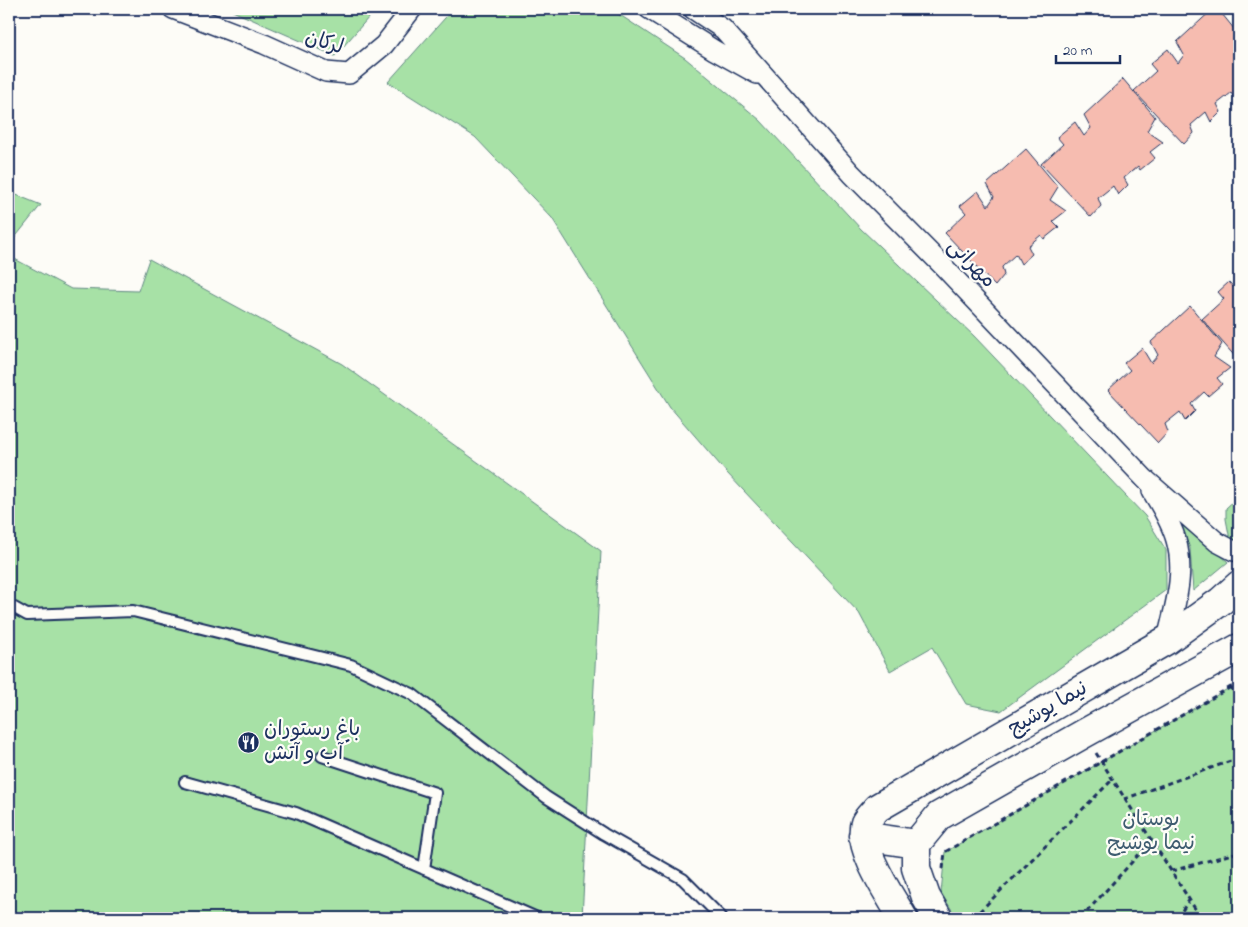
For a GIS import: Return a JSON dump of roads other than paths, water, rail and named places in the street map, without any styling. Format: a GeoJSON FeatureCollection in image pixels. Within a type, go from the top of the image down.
{"type":"FeatureCollection","features":[{"type":"Feature","properties":{"kind":"street","name":"لرکان"},"geometry":{"type":"LineString","coordinates":[[173,9],[264,44],[326,72],[349,74],[384,44],[412,9]]}},
{"type":"Feature","properties":{"kind":"street","name":"مهرانی"},"geometry":{"type":"LineString","coordinates":[[649,9],[714,50],[766,79]]}},
{"type":"Feature","properties":{"kind":"street","name":"مهرانی"},"geometry":{"type":"LineString","coordinates":[[693,9],[723,29],[852,174],[949,272],[1145,479]]}},
{"type":"Feature","properties":{"kind":"street"},"geometry":{"type":"LineString","coordinates":[[1145,479],[1217,542],[1239,552]]}},
{"type":"Feature","properties":{"kind":"street"},"geometry":{"type":"LineString","coordinates":[[1145,479],[1170,524],[1179,554],[1180,585],[1166,640]]}},
{"type":"Feature","properties":{"kind":"street","name":"نیما یوشیج"},"geometry":{"type":"LineString","coordinates":[[863,836],[865,822],[877,808],[1166,640],[1239,585]]}},
{"type":"Feature","properties":{"kind":"street","name":"نیما یوشیج"},"geometry":{"type":"LineString","coordinates":[[916,844],[939,816],[1239,648]]}},
{"type":"Feature","properties":{"kind":"street"},"geometry":{"type":"LineString","coordinates":[[903,918],[868,856],[863,836],[916,844],[916,868],[926,897],[938,918]]}},
{"type":"Feature","properties":{"kind":"lane"},"geometry":{"type":"LineString","coordinates":[[9,606],[27,616],[133,611],[351,665],[412,694],[546,797],[604,834],[683,879],[722,918]]}},
{"type":"Feature","properties":{"kind":"lane"},"geometry":{"type":"LineString","coordinates":[[322,756],[435,793],[424,869]]}},
{"type":"Feature","properties":{"kind":"lane"},"geometry":{"type":"LineString","coordinates":[[185,782],[296,813],[537,918]]}},
{"type":"Feature","properties":{"kind":"place","name":"باغ رستوران آب و آتش"},"geometry":{"type":"Point","coordinates":[248,742]}},
{"type":"Feature","properties":{"kind":"park label","name":"بوستان نیما یوشیج"},"geometry":{"type":"Point","coordinates":[1151,832]}}]}
